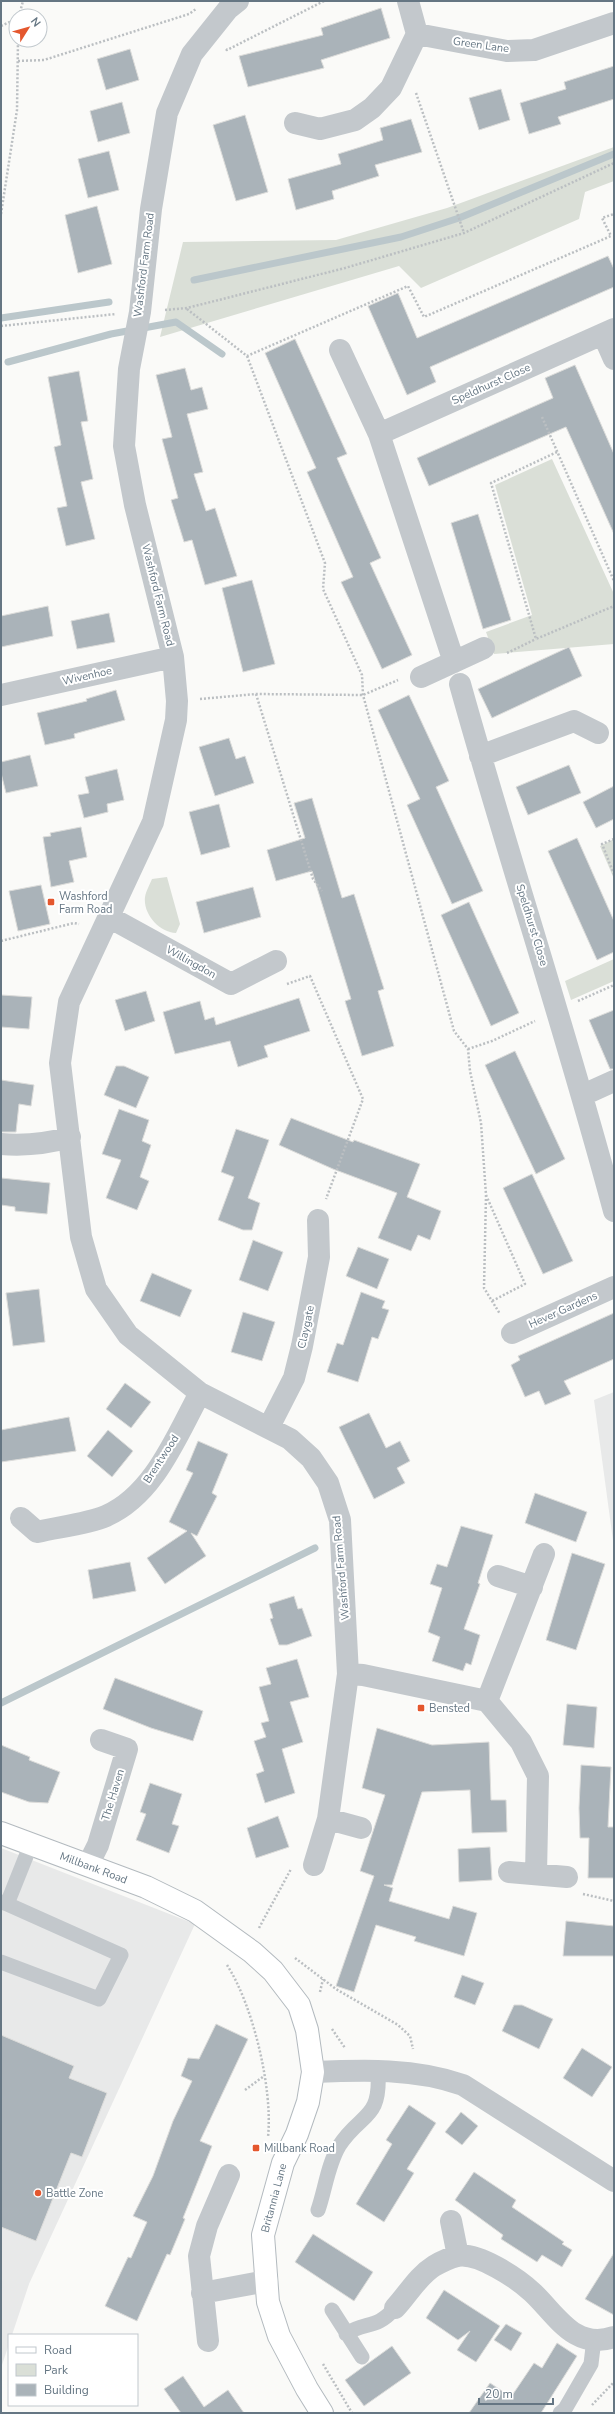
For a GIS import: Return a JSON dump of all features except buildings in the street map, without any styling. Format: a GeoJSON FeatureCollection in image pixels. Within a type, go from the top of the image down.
{"type":"FeatureCollection","features":[{"type":"Feature","properties":{"kind":"street"},"geometry":{"type":"LineString","coordinates":[[295,123],[320,129],[355,120],[372,108],[391,88],[417,34],[408,1]]}},
{"type":"Feature","properties":{"kind":"street","name":"Washford Farm Road"},"geometry":{"type":"LineString","coordinates":[[222,4],[212,29],[192,54],[167,113],[151,209],[140,312],[129,369],[124,446],[135,505],[173,657],[177,700],[176,720],[153,822],[69,1002],[60,1063],[81,1237],[96,1289],[128,1335],[200,1393],[290,1439],[311,1458],[328,1483],[340,1520],[348,1674],[328,1819],[314,1865]]}},
{"type":"Feature","properties":{"kind":"street","name":"Green Lane"},"geometry":{"type":"LineString","coordinates":[[417,34],[506,51],[534,50],[614,22]]}},
{"type":"Feature","properties":{"kind":"street","name":"Speldhurst Close"},"geometry":{"type":"LineString","coordinates":[[379,434],[608,332],[614,359]]}},
{"type":"Feature","properties":{"kind":"street"},"geometry":{"type":"LineString","coordinates":[[340,350],[379,434],[454,662]]}},
{"type":"Feature","properties":{"kind":"street"},"geometry":{"type":"LineString","coordinates":[[421,677],[484,648]]}},
{"type":"Feature","properties":{"kind":"street","name":"Wivenhoe"},"geometry":{"type":"LineString","coordinates":[[1,695],[173,657]]}},
{"type":"Feature","properties":{"kind":"street","name":"Speldhurst Close"},"geometry":{"type":"LineString","coordinates":[[460,684],[480,756],[583,1095],[614,1211]]}},
{"type":"Feature","properties":{"kind":"street"},"geometry":{"type":"LineString","coordinates":[[480,756],[574,721],[598,733]]}},
{"type":"Feature","properties":{"kind":"street","name":"Willingdon"},"geometry":{"type":"LineString","coordinates":[[106,923],[231,984],[276,961]]}},
{"type":"Feature","properties":{"kind":"street"},"geometry":{"type":"LineString","coordinates":[[583,1095],[614,1081]]}},
{"type":"Feature","properties":{"kind":"street"},"geometry":{"type":"LineString","coordinates":[[1,1144],[23,1146],[53,1142],[70,1137]]}},
{"type":"Feature","properties":{"kind":"street","name":"Claygate"},"geometry":{"type":"LineString","coordinates":[[269,1427],[294,1378],[302,1346],[319,1257],[318,1220]]}},
{"type":"Feature","properties":{"kind":"street","name":"Hever Gardens"},"geometry":{"type":"LineString","coordinates":[[512,1333],[614,1287]]}},
{"type":"Feature","properties":{"kind":"street","name":"Brentwood"},"geometry":{"type":"LineString","coordinates":[[21,1518],[37,1532],[105,1516],[132,1500],[153,1477],[200,1393]]}},
{"type":"Feature","properties":{"kind":"street"},"geometry":{"type":"LineString","coordinates":[[487,1701],[544,1554]]}},
{"type":"Feature","properties":{"kind":"street"},"geometry":{"type":"LineString","coordinates":[[498,1576],[532,1587]]}},
{"type":"Feature","properties":{"kind":"street"},"geometry":{"type":"LineString","coordinates":[[348,1674],[362,1675],[487,1701],[521,1742],[538,1776],[536,1874]]}},
{"type":"Feature","properties":{"kind":"street","name":"The Haven"},"geometry":{"type":"LineString","coordinates":[[88,1865],[98,1845],[127,1749],[101,1740]]}},
{"type":"Feature","properties":{"kind":"street"},"geometry":{"type":"LineString","coordinates":[[328,1819],[361,1828]]}},
{"type":"Feature","properties":{"kind":"street","name":"Millbank Road"},"geometry":{"type":"LineString","coordinates":[[1,1833],[146,1887],[195,1911],[243,1946],[273,1972],[290,1990],[299,2005],[307,2030],[313,2072]]}},
{"type":"Feature","properties":{"kind":"street"},"geometry":{"type":"LineString","coordinates":[[509,1872],[567,1877]]}},
{"type":"Feature","properties":{"kind":"street"},"geometry":{"type":"LineString","coordinates":[[313,2072],[378,2071],[413,2074],[440,2077],[463,2085],[614,2181]]}},
{"type":"Feature","properties":{"kind":"street","name":"Britannia Lane"},"geometry":{"type":"LineString","coordinates":[[313,2072],[308,2102],[297,2134],[283,2163],[263,2234],[268,2302],[280,2336],[307,2389],[322,2413]]}},
{"type":"Feature","properties":{"kind":"street"},"geometry":{"type":"LineString","coordinates":[[208,2341],[199,2256],[207,2226],[229,2175]]}},
{"type":"Feature","properties":{"kind":"street"},"geometry":{"type":"LineString","coordinates":[[452,2221],[458,2256]]}},
{"type":"Feature","properties":{"kind":"street"},"geometry":{"type":"LineString","coordinates":[[395,2308],[422,2276],[438,2264],[458,2256],[474,2258],[502,2271],[532,2292],[560,2323],[574,2334],[604,2338]]}},
{"type":"Feature","properties":{"kind":"street"},"geometry":{"type":"LineString","coordinates":[[202,2293],[267,2281]]}},
{"type":"Feature","properties":{"kind":"lane"},"geometry":{"type":"LineString","coordinates":[[1,1962],[99,1999],[121,1954],[4,1903],[31,1844]]}},
{"type":"Feature","properties":{"kind":"lane"},"geometry":{"type":"LineString","coordinates":[[318,2210],[339,2147],[370,2113],[376,2102],[379,2091],[378,2071]]}},
{"type":"Feature","properties":{"kind":"lane"},"geometry":{"type":"LineString","coordinates":[[346,2334],[352,2330],[382,2321],[395,2308]]}},
{"type":"Feature","properties":{"kind":"lane"},"geometry":{"type":"LineString","coordinates":[[332,2310],[362,2357]]}},
{"type":"Feature","properties":{"kind":"lane"},"geometry":{"type":"LineString","coordinates":[[560,2413],[568,2404],[604,2338]]}},
{"type":"Feature","properties":{"kind":"path"},"geometry":{"type":"LineString","coordinates":[[212,29],[228,50],[324,1]]}},
{"type":"Feature","properties":{"kind":"path"},"geometry":{"type":"LineString","coordinates":[[18,61],[44,60],[222,4]]}},
{"type":"Feature","properties":{"kind":"path"},"geometry":{"type":"LineString","coordinates":[[1,214],[17,110],[18,48]]}},
{"type":"Feature","properties":{"kind":"path"},"geometry":{"type":"LineString","coordinates":[[400,69],[413,86],[464,233]]}},
{"type":"Feature","properties":{"kind":"path"},"geometry":{"type":"LineString","coordinates":[[512,1333],[484,1288],[486,1195],[481,1123],[470,1071],[468,1049],[454,1030],[363,695],[362,676],[323,589],[325,562],[247,356],[187,308],[345,268],[464,233],[614,163]]}},
{"type":"Feature","properties":{"kind":"path"},"geometry":{"type":"LineString","coordinates":[[247,356],[408,286],[424,317],[611,236],[602,218],[614,214]]}},
{"type":"Feature","properties":{"kind":"path"},"geometry":{"type":"LineString","coordinates":[[1,326],[140,312]]}},
{"type":"Feature","properties":{"kind":"path"},"geometry":{"type":"LineString","coordinates":[[542,417],[614,581]]}},
{"type":"Feature","properties":{"kind":"path"},"geometry":{"type":"LineString","coordinates":[[557,452],[491,483],[536,639],[614,606]]}},
{"type":"Feature","properties":{"kind":"path"},"geometry":{"type":"LineString","coordinates":[[177,700],[256,694],[363,695],[389,683],[414,676],[421,677]]}},
{"type":"Feature","properties":{"kind":"path"},"geometry":{"type":"LineString","coordinates":[[256,694],[313,879],[322,891]]}},
{"type":"Feature","properties":{"kind":"path"},"geometry":{"type":"LineString","coordinates":[[614,839],[602,844],[614,874]]}},
{"type":"Feature","properties":{"kind":"path"},"geometry":{"type":"LineString","coordinates":[[1,941],[74,923],[106,923]]}},
{"type":"Feature","properties":{"kind":"path"},"geometry":{"type":"LineString","coordinates":[[276,961],[280,986],[310,976],[363,1099],[318,1220]]}},
{"type":"Feature","properties":{"kind":"path"},"geometry":{"type":"LineString","coordinates":[[486,1195],[525,1284],[492,1301]]}},
{"type":"Feature","properties":{"kind":"path"},"geometry":{"type":"LineString","coordinates":[[227,1965],[261,1925],[296,1859],[314,1865]]}},
{"type":"Feature","properties":{"kind":"path"},"geometry":{"type":"LineString","coordinates":[[293,1957],[323,1979],[398,2025],[410,2036],[413,2044],[413,2074]]}},
{"type":"Feature","properties":{"kind":"path"},"geometry":{"type":"LineString","coordinates":[[224,1960],[248,2012],[265,2075],[269,2121],[267,2141]]}},
{"type":"Feature","properties":{"kind":"path"},"geometry":{"type":"LineString","coordinates":[[321,1996],[319,1989],[323,1979]]}},
{"type":"Feature","properties":{"kind":"path"},"geometry":{"type":"LineString","coordinates":[[330,2025],[347,2051]]}},
{"type":"Feature","properties":{"kind":"path"},"geometry":{"type":"LineString","coordinates":[[245,2090],[265,2075]]}},
{"type":"Feature","properties":{"kind":"path"},"geometry":{"type":"LineString","coordinates":[[321,2362],[352,2413]]}},
{"type":"Feature","properties":{"kind":"path"},"geometry":{"type":"LineString","coordinates":[[590,2408],[614,2382]]}},
{"type":"Feature","properties":{"kind":"shaded area"},"geometry":{"type":"Polygon","coordinates":[[[614,1392],[614,1548],[594,1400],[614,1392]]]}},
{"type":"Feature","properties":{"kind":"shaded area"},"geometry":{"type":"Polygon","coordinates":[[[1,1848],[195,1924],[29,2284],[12,2334],[8,2334],[8,2347],[1,2368],[1,1848]]]}},
{"type":"Feature","properties":{"kind":"green space"},"geometry":{"type":"Polygon","coordinates":[[[614,147],[614,181],[585,192],[579,219],[421,288],[399,266],[160,337],[183,242],[336,240],[447,208],[614,147]]]}},
{"type":"Feature","properties":{"kind":"green space"},"geometry":{"type":"Polygon","coordinates":[[[552,459],[614,594],[614,644],[494,654],[486,632],[532,615],[495,485],[552,459]]]}},
{"type":"Feature","properties":{"kind":"green space"},"geometry":{"type":"Polygon","coordinates":[[[614,839],[614,879],[600,846],[614,839]]]}},
{"type":"Feature","properties":{"kind":"green space"},"geometry":{"type":"Polygon","coordinates":[[[167,877],[180,924],[176,933],[170,932],[158,926],[149,916],[145,903],[147,890],[152,879],[167,877]]]}},
{"type":"Feature","properties":{"kind":"green space"},"geometry":{"type":"Polygon","coordinates":[[[614,959],[614,981],[571,1000],[565,981],[614,959]]]}},
{"type":"Feature","properties":{"kind":"waterway"},"geometry":{"type":"LineString","coordinates":[[194,280],[401,237],[459,218],[614,154]]}},
{"type":"Feature","properties":{"kind":"waterway"},"geometry":{"type":"LineString","coordinates":[[1,318],[109,302]]}},
{"type":"Feature","properties":{"kind":"waterway"},"geometry":{"type":"LineString","coordinates":[[8,362],[111,334],[176,322],[222,354]]}},
{"type":"Feature","properties":{"kind":"waterway"},"geometry":{"type":"LineString","coordinates":[[1,1703],[315,1548]]}},
{"type":"Feature","properties":{"kind":"place","name":"Washford Farm Road"},"geometry":{"type":"Point","coordinates":[51,902]}},
{"type":"Feature","properties":{"kind":"place","name":"Bensted"},"geometry":{"type":"Point","coordinates":[421,1708]}},
{"type":"Feature","properties":{"kind":"place","name":"Millbank Road"},"geometry":{"type":"Point","coordinates":[256,2148]}},
{"type":"Feature","properties":{"kind":"place","name":"Battle Zone"},"geometry":{"type":"Point","coordinates":[38,2193]}}]}
